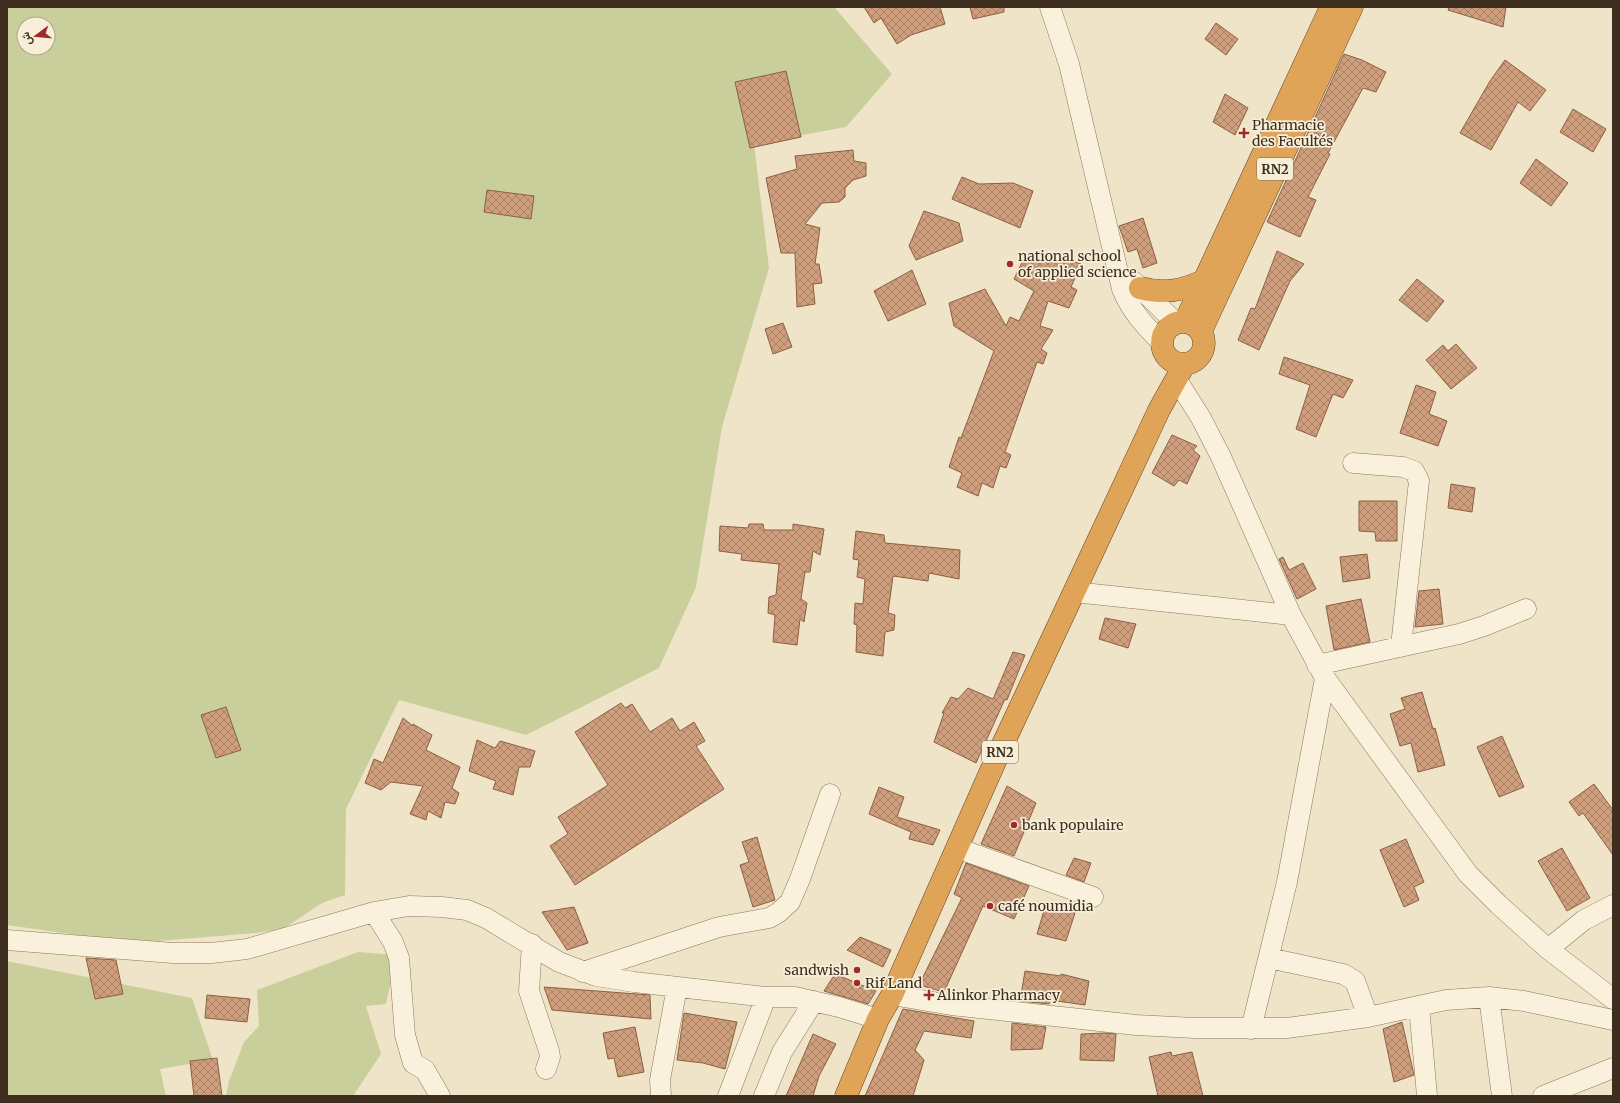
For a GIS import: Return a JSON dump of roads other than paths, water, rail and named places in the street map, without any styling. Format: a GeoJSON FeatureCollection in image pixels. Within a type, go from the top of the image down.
{"type":"FeatureCollection","features":[{"type":"Feature","properties":{"kind":"highway","name":"RN2"},"geometry":{"type":"LineString","coordinates":[[1187,326],[1205,280],[1331,7]]}},
{"type":"Feature","properties":{"kind":"highway","name":"RN2"},"geometry":{"type":"LineString","coordinates":[[1187,326],[1352,7]]}},
{"type":"Feature","properties":{"kind":"highway"},"geometry":{"type":"LineString","coordinates":[[1140,288],[1156,292],[1173,292],[1190,288],[1205,280]]}},
{"type":"Feature","properties":{"kind":"highway","name":"RN2"},"geometry":{"type":"LineString","coordinates":[[846,1096],[878,1019],[892,995],[957,848],[1159,410],[1173,361],[1166,331],[1187,326],[1204,338],[1202,353],[1198,359],[1173,361]]}},
{"type":"Feature","properties":{"kind":"street"},"geometry":{"type":"LineString","coordinates":[[1050,7],[1069,64],[1116,266],[1122,289],[1128,304],[1173,361],[1221,456],[1291,614],[1321,671],[1468,874],[1499,905],[1548,949],[1613,999]]}},
{"type":"Feature","properties":{"kind":"street"},"geometry":{"type":"LineString","coordinates":[[1116,266],[1140,288],[1187,326]]}},
{"type":"Feature","properties":{"kind":"street"},"geometry":{"type":"LineString","coordinates":[[1353,463],[1404,467],[1414,471],[1419,481],[1401,646]]}},
{"type":"Feature","properties":{"kind":"street"},"geometry":{"type":"LineString","coordinates":[[1074,592],[1291,614]]}},
{"type":"Feature","properties":{"kind":"street"},"geometry":{"type":"LineString","coordinates":[[1321,671],[1401,646],[1459,634],[1484,626],[1526,609]]}},
{"type":"Feature","properties":{"kind":"street"},"geometry":{"type":"LineString","coordinates":[[1251,1029],[1287,882],[1321,671]]}},
{"type":"Feature","properties":{"kind":"street"},"geometry":{"type":"LineString","coordinates":[[584,972],[719,927],[769,918],[778,913],[790,902],[830,794]]}},
{"type":"Feature","properties":{"kind":"street"},"geometry":{"type":"LineString","coordinates":[[957,848],[1093,897]]}},
{"type":"Feature","properties":{"kind":"street"},"geometry":{"type":"LineString","coordinates":[[1548,949],[1584,920],[1613,905]]}},
{"type":"Feature","properties":{"kind":"street"},"geometry":{"type":"LineString","coordinates":[[7,940],[173,953],[211,953],[247,949],[374,912],[409,906],[442,906],[467,910],[486,918],[532,944],[559,962],[596,976],[634,982],[766,997],[795,997],[878,1019]]}},
{"type":"Feature","properties":{"kind":"street"},"geometry":{"type":"LineString","coordinates":[[374,912],[394,942],[399,958],[405,1035],[413,1063],[425,1070],[440,1096]]}},
{"type":"Feature","properties":{"kind":"street"},"geometry":{"type":"LineString","coordinates":[[532,944],[529,991],[549,1051],[550,1057],[546,1069]]}},
{"type":"Feature","properties":{"kind":"street"},"geometry":{"type":"LineString","coordinates":[[1269,958],[1343,974],[1355,981],[1368,1017]]}},
{"type":"Feature","properties":{"kind":"street"},"geometry":{"type":"LineString","coordinates":[[660,1096],[660,1080],[677,987]]}},
{"type":"Feature","properties":{"kind":"street"},"geometry":{"type":"LineString","coordinates":[[892,995],[951,1005],[1136,1025],[1251,1029],[1286,1028],[1368,1017],[1446,1000],[1489,997],[1524,1001],[1613,1020]]}},
{"type":"Feature","properties":{"kind":"street"},"geometry":{"type":"LineString","coordinates":[[728,1096],[766,997]]}},
{"type":"Feature","properties":{"kind":"street"},"geometry":{"type":"LineString","coordinates":[[1489,997],[1502,1096]]}},
{"type":"Feature","properties":{"kind":"street"},"geometry":{"type":"LineString","coordinates":[[764,1096],[782,1052],[814,1001]]}},
{"type":"Feature","properties":{"kind":"street"},"geometry":{"type":"LineString","coordinates":[[1419,1006],[1427,1096]]}},
{"type":"Feature","properties":{"kind":"street"},"geometry":{"type":"LineString","coordinates":[[1543,1096],[1613,1068]]}},
{"type":"Feature","properties":{"kind":"place","name":"Pharmacie des Facultés"},"geometry":{"type":"Point","coordinates":[1244,133]}},
{"type":"Feature","properties":{"kind":"place","name":"national school of applied science"},"geometry":{"type":"Point","coordinates":[1010,264]}},
{"type":"Feature","properties":{"kind":"place","name":"bank populaire"},"geometry":{"type":"Point","coordinates":[1014,825]}},
{"type":"Feature","properties":{"kind":"place","name":"café noumidia"},"geometry":{"type":"Point","coordinates":[990,906]}},
{"type":"Feature","properties":{"kind":"place","name":"sandwish"},"geometry":{"type":"Point","coordinates":[857,970]}},
{"type":"Feature","properties":{"kind":"place","name":"Rif Land"},"geometry":{"type":"Point","coordinates":[857,983]}},
{"type":"Feature","properties":{"kind":"place","name":"Alinkor Pharmacy"},"geometry":{"type":"Point","coordinates":[929,995]}}]}
